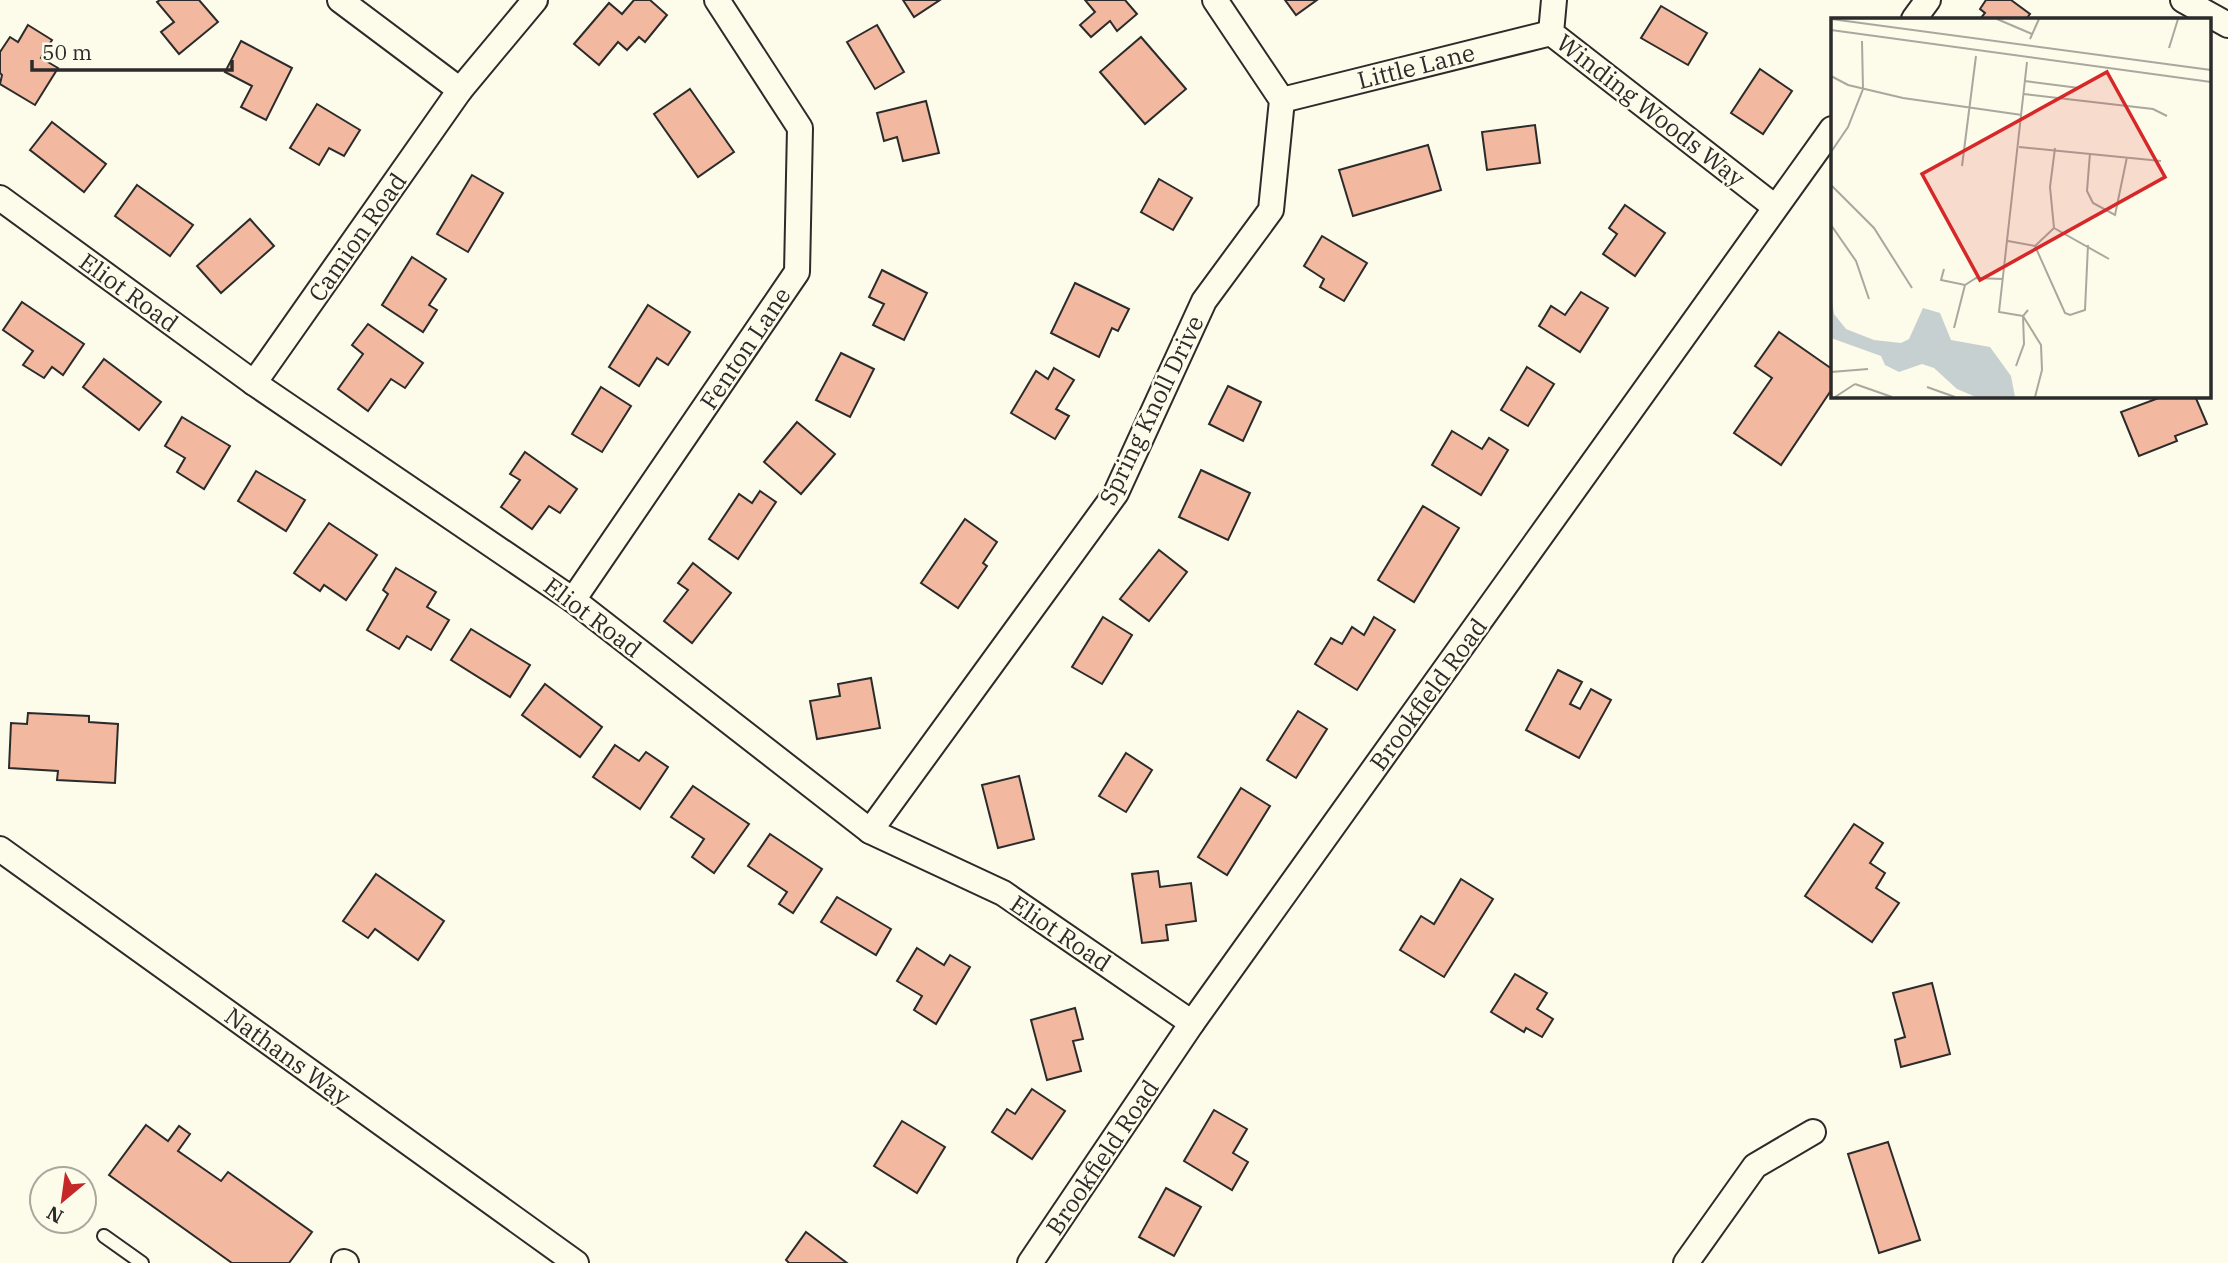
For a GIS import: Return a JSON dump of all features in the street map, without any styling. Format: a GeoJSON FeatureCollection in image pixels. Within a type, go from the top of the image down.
{"type":"FeatureCollection","features":[{"type":"Feature","properties":{"kind":"street"},"geometry":{"type":"LineString","coordinates":[[340,0],[460,90],[534,0]]}},
{"type":"Feature","properties":{"kind":"street","name":"Fenton Lane"},"geometry":{"type":"LineString","coordinates":[[573,600],[797,272],[800,128],[717,0]]}},
{"type":"Feature","properties":{"kind":"street"},"geometry":{"type":"LineString","coordinates":[[1215,0],[1282,100]]}},
{"type":"Feature","properties":{"kind":"street","name":"Winding Woods Way"},"geometry":{"type":"LineString","coordinates":[[1554,0],[1551,33],[1775,208]]}},
{"type":"Feature","properties":{"kind":"street"},"geometry":{"type":"LineString","coordinates":[[1915,18],[1928,0]]}},
{"type":"Feature","properties":{"kind":"street"},"geometry":{"type":"LineString","coordinates":[[2183,0],[2228,25]]}},
{"type":"Feature","properties":{"kind":"street","name":"Little Lane"},"geometry":{"type":"LineString","coordinates":[[1282,100],[1551,33]]}},
{"type":"Feature","properties":{"kind":"street","name":"Camion Road"},"geometry":{"type":"LineString","coordinates":[[254,383],[460,90]]}},
{"type":"Feature","properties":{"kind":"street","name":"Spring Knoll Drive"},"geometry":{"type":"LineString","coordinates":[[870,831],[1116,493],[1204,302],[1271,210],[1282,100]]}},
{"type":"Feature","properties":{"kind":"street","name":"Brookfield Road"},"geometry":{"type":"LineString","coordinates":[[1030,1263],[1192,1023],[1831,131]]}},
{"type":"Feature","properties":{"kind":"street","name":"Eliot Road"},"geometry":{"type":"LineString","coordinates":[[0,198],[254,383],[573,600],[870,831],[1003,893],[1192,1023]]}},
{"type":"Feature","properties":{"kind":"street","name":"Nathans Way"},"geometry":{"type":"LineString","coordinates":[[0,849],[576,1263]]}},
{"type":"Feature","properties":{"kind":"street"},"geometry":{"type":"LineString","coordinates":[[1686,1263],[1755,1167],[1813,1132]]}},
{"type":"Feature","properties":{"kind":"lane"},"geometry":{"type":"LineString","coordinates":[[104,1237],[142,1263]]}},
{"type":"Feature","properties":{"kind":"building"},"geometry":{"type":"Polygon","coordinates":[[[199,0],[218,22],[179,54],[161,32],[174,22],[157,2],[199,0]]]}},
{"type":"Feature","properties":{"kind":"building"},"geometry":{"type":"Polygon","coordinates":[[[634,0],[650,0],[667,15],[645,42],[639,37],[627,50],[618,42],[599,65],[574,44],[609,3],[622,14],[634,0]]]}},
{"type":"Feature","properties":{"kind":"building"},"geometry":{"type":"Polygon","coordinates":[[[903,0],[940,0],[914,17],[903,0]]]}},
{"type":"Feature","properties":{"kind":"building"},"geometry":{"type":"Polygon","coordinates":[[[1085,0],[1125,0],[1137,14],[1117,31],[1110,21],[1091,37],[1080,25],[1095,12],[1085,0]]]}},
{"type":"Feature","properties":{"kind":"building"},"geometry":{"type":"Polygon","coordinates":[[[1285,0],[1317,0],[1296,15],[1285,0]]]}},
{"type":"Feature","properties":{"kind":"building"},"geometry":{"type":"Polygon","coordinates":[[[1986,0],[2011,0],[2030,14],[2027,18],[1981,18],[1985,13],[1980,9],[1986,0]]]}},
{"type":"Feature","properties":{"kind":"building"},"geometry":{"type":"Polygon","coordinates":[[[1661,6],[1707,33],[1688,65],[1641,38],[1661,6]]]}},
{"type":"Feature","properties":{"kind":"building"},"geometry":{"type":"Polygon","coordinates":[[[28,25],[52,40],[41,58],[58,68],[35,105],[0,84],[0,52],[10,37],[18,42],[28,25]]]}},
{"type":"Feature","properties":{"kind":"building"},"geometry":{"type":"Polygon","coordinates":[[[877,25],[904,72],[875,89],[847,42],[877,25]]]}},
{"type":"Feature","properties":{"kind":"building"},"geometry":{"type":"Polygon","coordinates":[[[1141,37],[1186,89],[1145,124],[1100,72],[1141,37]]]}},
{"type":"Feature","properties":{"kind":"building"},"geometry":{"type":"Polygon","coordinates":[[[241,41],[292,68],[266,120],[241,107],[252,86],[225,72],[241,41]]]}},
{"type":"Feature","properties":{"kind":"building"},"geometry":{"type":"Polygon","coordinates":[[[1760,69],[1792,91],[1763,134],[1731,113],[1760,69]]]}},
{"type":"Feature","properties":{"kind":"building"},"geometry":{"type":"Polygon","coordinates":[[[690,89],[734,152],[698,177],[654,114],[690,89]]]}},
{"type":"Feature","properties":{"kind":"building"},"geometry":{"type":"Polygon","coordinates":[[[926,101],[939,153],[903,161],[897,137],[884,141],[877,113],[926,101]]]}},
{"type":"Feature","properties":{"kind":"building"},"geometry":{"type":"Polygon","coordinates":[[[317,104],[360,130],[344,156],[329,148],[319,165],[290,148],[317,104]]]}},
{"type":"Feature","properties":{"kind":"building"},"geometry":{"type":"Polygon","coordinates":[[[52,122],[106,164],[84,192],[30,150],[52,122]]]}},
{"type":"Feature","properties":{"kind":"building"},"geometry":{"type":"Polygon","coordinates":[[[1535,125],[1540,163],[1487,170],[1482,132],[1535,125]]]}},
{"type":"Feature","properties":{"kind":"building"},"geometry":{"type":"Polygon","coordinates":[[[1428,145],[1441,190],[1353,216],[1339,170],[1428,145]]]}},
{"type":"Feature","properties":{"kind":"building"},"geometry":{"type":"Polygon","coordinates":[[[472,175],[503,193],[468,252],[437,234],[472,175]]]}},
{"type":"Feature","properties":{"kind":"building"},"geometry":{"type":"Polygon","coordinates":[[[1159,179],[1192,198],[1173,230],[1141,212],[1159,179]]]}},
{"type":"Feature","properties":{"kind":"building"},"geometry":{"type":"Polygon","coordinates":[[[137,185],[193,225],[170,256],[115,216],[137,185]]]}},
{"type":"Feature","properties":{"kind":"building"},"geometry":{"type":"Polygon","coordinates":[[[1625,205],[1665,233],[1635,276],[1603,254],[1617,234],[1609,228],[1625,205]]]}},
{"type":"Feature","properties":{"kind":"building"},"geometry":{"type":"Polygon","coordinates":[[[250,219],[274,246],[221,293],[197,266],[250,219]]]}},
{"type":"Feature","properties":{"kind":"building"},"geometry":{"type":"Polygon","coordinates":[[[1322,236],[1367,263],[1344,301],[1320,287],[1324,279],[1304,266],[1322,236]]]}},
{"type":"Feature","properties":{"kind":"building"},"geometry":{"type":"Polygon","coordinates":[[[412,257],[446,279],[429,305],[437,310],[423,332],[382,305],[412,257]]]}},
{"type":"Feature","properties":{"kind":"building"},"geometry":{"type":"Polygon","coordinates":[[[882,270],[927,293],[904,340],[873,325],[884,304],[869,297],[882,270]]]}},
{"type":"Feature","properties":{"kind":"building"},"geometry":{"type":"Polygon","coordinates":[[[1075,283],[1129,309],[1118,331],[1112,328],[1099,357],[1051,333],[1075,283]]]}},
{"type":"Feature","properties":{"kind":"building"},"geometry":{"type":"Polygon","coordinates":[[[1581,292],[1608,308],[1580,352],[1539,326],[1551,306],[1565,315],[1581,292]]]}},
{"type":"Feature","properties":{"kind":"building"},"geometry":{"type":"Polygon","coordinates":[[[22,302],[84,344],[63,375],[52,367],[44,378],[23,365],[33,351],[3,330],[22,302]]]}},
{"type":"Feature","properties":{"kind":"building"},"geometry":{"type":"Polygon","coordinates":[[[648,305],[690,332],[668,365],[657,358],[639,386],[609,367],[648,305]]]}},
{"type":"Feature","properties":{"kind":"building"},"geometry":{"type":"Polygon","coordinates":[[[368,324],[423,363],[405,388],[391,379],[368,411],[338,389],[363,354],[352,345],[368,324]]]}},
{"type":"Feature","properties":{"kind":"building"},"geometry":{"type":"Polygon","coordinates":[[[1779,332],[1831,368],[1831,390],[1781,465],[1734,433],[1772,378],[1755,366],[1779,332]]]}},
{"type":"Feature","properties":{"kind":"building"},"geometry":{"type":"Polygon","coordinates":[[[841,353],[874,369],[850,417],[816,400],[841,353]]]}},
{"type":"Feature","properties":{"kind":"building"},"geometry":{"type":"Polygon","coordinates":[[[104,359],[161,402],[139,430],[83,387],[104,359]]]}},
{"type":"Feature","properties":{"kind":"building"},"geometry":{"type":"Polygon","coordinates":[[[1527,367],[1554,384],[1528,426],[1501,410],[1527,367]]]}},
{"type":"Feature","properties":{"kind":"building"},"geometry":{"type":"Polygon","coordinates":[[[1054,368],[1074,380],[1056,409],[1069,416],[1055,439],[1011,413],[1036,371],[1048,379],[1054,368]]]}},
{"type":"Feature","properties":{"kind":"building"},"geometry":{"type":"Polygon","coordinates":[[[1228,386],[1261,402],[1243,441],[1209,424],[1228,386]]]}},
{"type":"Feature","properties":{"kind":"building"},"geometry":{"type":"Polygon","coordinates":[[[601,387],[631,406],[602,452],[572,434],[601,387]]]}},
{"type":"Feature","properties":{"kind":"building"},"geometry":{"type":"Polygon","coordinates":[[[2161,397],[2195,397],[2207,424],[2175,436],[2177,441],[2139,456],[2121,412],[2161,397]]]}},
{"type":"Feature","properties":{"kind":"building"},"geometry":{"type":"Polygon","coordinates":[[[182,417],[230,446],[204,489],[177,472],[185,458],[165,446],[182,417]]]}},
{"type":"Feature","properties":{"kind":"building"},"geometry":{"type":"Polygon","coordinates":[[[797,422],[835,454],[801,494],[764,462],[797,422]]]}},
{"type":"Feature","properties":{"kind":"building"},"geometry":{"type":"Polygon","coordinates":[[[1452,431],[1482,449],[1489,438],[1508,450],[1481,495],[1432,465],[1452,431]]]}},
{"type":"Feature","properties":{"kind":"building"},"geometry":{"type":"Polygon","coordinates":[[[525,452],[577,489],[560,513],[549,506],[532,529],[501,507],[520,480],[510,474],[525,452]]]}},
{"type":"Feature","properties":{"kind":"building"},"geometry":{"type":"Polygon","coordinates":[[[1201,470],[1250,493],[1228,540],[1179,517],[1201,470]]]}},
{"type":"Feature","properties":{"kind":"building"},"geometry":{"type":"Polygon","coordinates":[[[256,471],[305,500],[286,531],[238,501],[256,471]]]}},
{"type":"Feature","properties":{"kind":"building"},"geometry":{"type":"Polygon","coordinates":[[[760,491],[776,502],[738,559],[709,539],[739,494],[752,503],[760,491]]]}},
{"type":"Feature","properties":{"kind":"building"},"geometry":{"type":"Polygon","coordinates":[[[1423,506],[1459,528],[1414,602],[1378,580],[1423,506]]]}},
{"type":"Feature","properties":{"kind":"building"},"geometry":{"type":"Polygon","coordinates":[[[965,519],[997,542],[983,563],[987,566],[958,608],[921,583],[965,519]]]}},
{"type":"Feature","properties":{"kind":"building"},"geometry":{"type":"Polygon","coordinates":[[[329,523],[377,555],[346,600],[324,585],[320,591],[294,573],[329,523]]]}},
{"type":"Feature","properties":{"kind":"building"},"geometry":{"type":"Polygon","coordinates":[[[1159,550],[1187,572],[1149,621],[1120,599],[1159,550]]]}},
{"type":"Feature","properties":{"kind":"building"},"geometry":{"type":"Polygon","coordinates":[[[693,563],[731,593],[692,643],[664,621],[688,590],[678,583],[693,563]]]}},
{"type":"Feature","properties":{"kind":"building"},"geometry":{"type":"Polygon","coordinates":[[[396,568],[436,592],[427,607],[449,620],[431,650],[407,636],[399,649],[367,630],[388,594],[383,590],[396,568]]]}},
{"type":"Feature","properties":{"kind":"building"},"geometry":{"type":"Polygon","coordinates":[[[1103,617],[1132,635],[1102,684],[1072,667],[1103,617]]]}},
{"type":"Feature","properties":{"kind":"building"},"geometry":{"type":"Polygon","coordinates":[[[1374,617],[1395,630],[1357,690],[1315,664],[1331,638],[1342,644],[1352,627],[1364,635],[1374,617]]]}},
{"type":"Feature","properties":{"kind":"building"},"geometry":{"type":"Polygon","coordinates":[[[471,629],[530,665],[510,697],[451,660],[471,629]]]}},
{"type":"Feature","properties":{"kind":"building"},"geometry":{"type":"Polygon","coordinates":[[[1558,670],[1582,682],[1570,704],[1580,709],[1591,689],[1611,700],[1579,758],[1526,730],[1558,670]]]}},
{"type":"Feature","properties":{"kind":"building"},"geometry":{"type":"Polygon","coordinates":[[[871,678],[880,728],[817,739],[810,701],[840,696],[838,684],[871,678]]]}},
{"type":"Feature","properties":{"kind":"building"},"geometry":{"type":"Polygon","coordinates":[[[545,684],[602,727],[580,757],[522,715],[545,684]]]}},
{"type":"Feature","properties":{"kind":"building"},"geometry":{"type":"Polygon","coordinates":[[[1298,711],[1327,729],[1296,778],[1267,760],[1298,711]]]}},
{"type":"Feature","properties":{"kind":"building"},"geometry":{"type":"Polygon","coordinates":[[[28,713],[89,716],[89,722],[118,724],[115,783],[57,780],[58,771],[9,768],[11,723],[27,724],[28,713]]]}},
{"type":"Feature","properties":{"kind":"building"},"geometry":{"type":"Polygon","coordinates":[[[615,745],[639,761],[646,752],[668,767],[640,809],[593,777],[615,745]]]}},
{"type":"Feature","properties":{"kind":"building"},"geometry":{"type":"Polygon","coordinates":[[[1126,753],[1152,770],[1126,812],[1099,796],[1126,753]]]}},
{"type":"Feature","properties":{"kind":"building"},"geometry":{"type":"Polygon","coordinates":[[[1019,776],[1034,839],[998,848],[982,785],[1019,776]]]}},
{"type":"Feature","properties":{"kind":"building"},"geometry":{"type":"Polygon","coordinates":[[[693,786],[749,824],[714,873],[692,857],[704,839],[671,817],[693,786]]]}},
{"type":"Feature","properties":{"kind":"building"},"geometry":{"type":"Polygon","coordinates":[[[1241,788],[1270,806],[1227,875],[1198,857],[1241,788]]]}},
{"type":"Feature","properties":{"kind":"building"},"geometry":{"type":"Polygon","coordinates":[[[1854,824],[1883,843],[1870,863],[1885,873],[1876,888],[1899,903],[1872,942],[1805,896],[1854,824]]]}},
{"type":"Feature","properties":{"kind":"building"},"geometry":{"type":"Polygon","coordinates":[[[770,834],[822,869],[793,913],[779,904],[787,892],[748,866],[770,834]]]}},
{"type":"Feature","properties":{"kind":"building"},"geometry":{"type":"Polygon","coordinates":[[[1158,871],[1160,887],[1191,883],[1196,921],[1166,925],[1168,940],[1142,943],[1132,874],[1158,871]]]}},
{"type":"Feature","properties":{"kind":"building"},"geometry":{"type":"Polygon","coordinates":[[[376,874],[444,921],[418,960],[375,929],[368,938],[343,921],[376,874]]]}},
{"type":"Feature","properties":{"kind":"building"},"geometry":{"type":"Polygon","coordinates":[[[1461,879],[1493,899],[1444,977],[1400,950],[1421,916],[1434,924],[1461,879]]]}},
{"type":"Feature","properties":{"kind":"building"},"geometry":{"type":"Polygon","coordinates":[[[837,897],[891,929],[876,955],[821,922],[837,897]]]}},
{"type":"Feature","properties":{"kind":"building"},"geometry":{"type":"Polygon","coordinates":[[[917,948],[944,965],[950,955],[970,967],[936,1024],[914,1010],[922,996],[897,981],[917,948]]]}},
{"type":"Feature","properties":{"kind":"building"},"geometry":{"type":"Polygon","coordinates":[[[1515,974],[1547,993],[1537,1009],[1553,1019],[1542,1037],[1526,1028],[1524,1032],[1491,1012],[1515,974]]]}},
{"type":"Feature","properties":{"kind":"building"},"geometry":{"type":"Polygon","coordinates":[[[1932,983],[1950,1054],[1901,1067],[1895,1040],[1905,1037],[1893,993],[1932,983]]]}},
{"type":"Feature","properties":{"kind":"building"},"geometry":{"type":"Polygon","coordinates":[[[1075,1008],[1083,1039],[1073,1041],[1081,1071],[1047,1080],[1031,1020],[1075,1008]]]}},
{"type":"Feature","properties":{"kind":"building"},"geometry":{"type":"Polygon","coordinates":[[[1032,1089],[1065,1111],[1032,1159],[992,1132],[1007,1109],[1015,1114],[1032,1089]]]}},
{"type":"Feature","properties":{"kind":"building"},"geometry":{"type":"Polygon","coordinates":[[[1214,1110],[1247,1129],[1233,1153],[1248,1162],[1232,1190],[1184,1161],[1214,1110]]]}},
{"type":"Feature","properties":{"kind":"building"},"geometry":{"type":"Polygon","coordinates":[[[902,1121],[945,1147],[917,1193],[874,1166],[902,1121]]]}},
{"type":"Feature","properties":{"kind":"building"},"geometry":{"type":"Polygon","coordinates":[[[146,1125],[168,1141],[179,1126],[190,1134],[178,1151],[221,1181],[228,1172],[312,1232],[289,1263],[232,1263],[109,1175],[146,1125]]]}},
{"type":"Feature","properties":{"kind":"building"},"geometry":{"type":"Polygon","coordinates":[[[1888,1142],[1920,1240],[1879,1253],[1848,1154],[1888,1142]]]}},
{"type":"Feature","properties":{"kind":"building"},"geometry":{"type":"Polygon","coordinates":[[[1166,1188],[1201,1207],[1174,1256],[1139,1237],[1166,1188]]]}},
{"type":"Feature","properties":{"kind":"building"},"geometry":{"type":"Polygon","coordinates":[[[806,1232],[847,1263],[789,1263],[786,1260],[806,1232]]]}}]}
